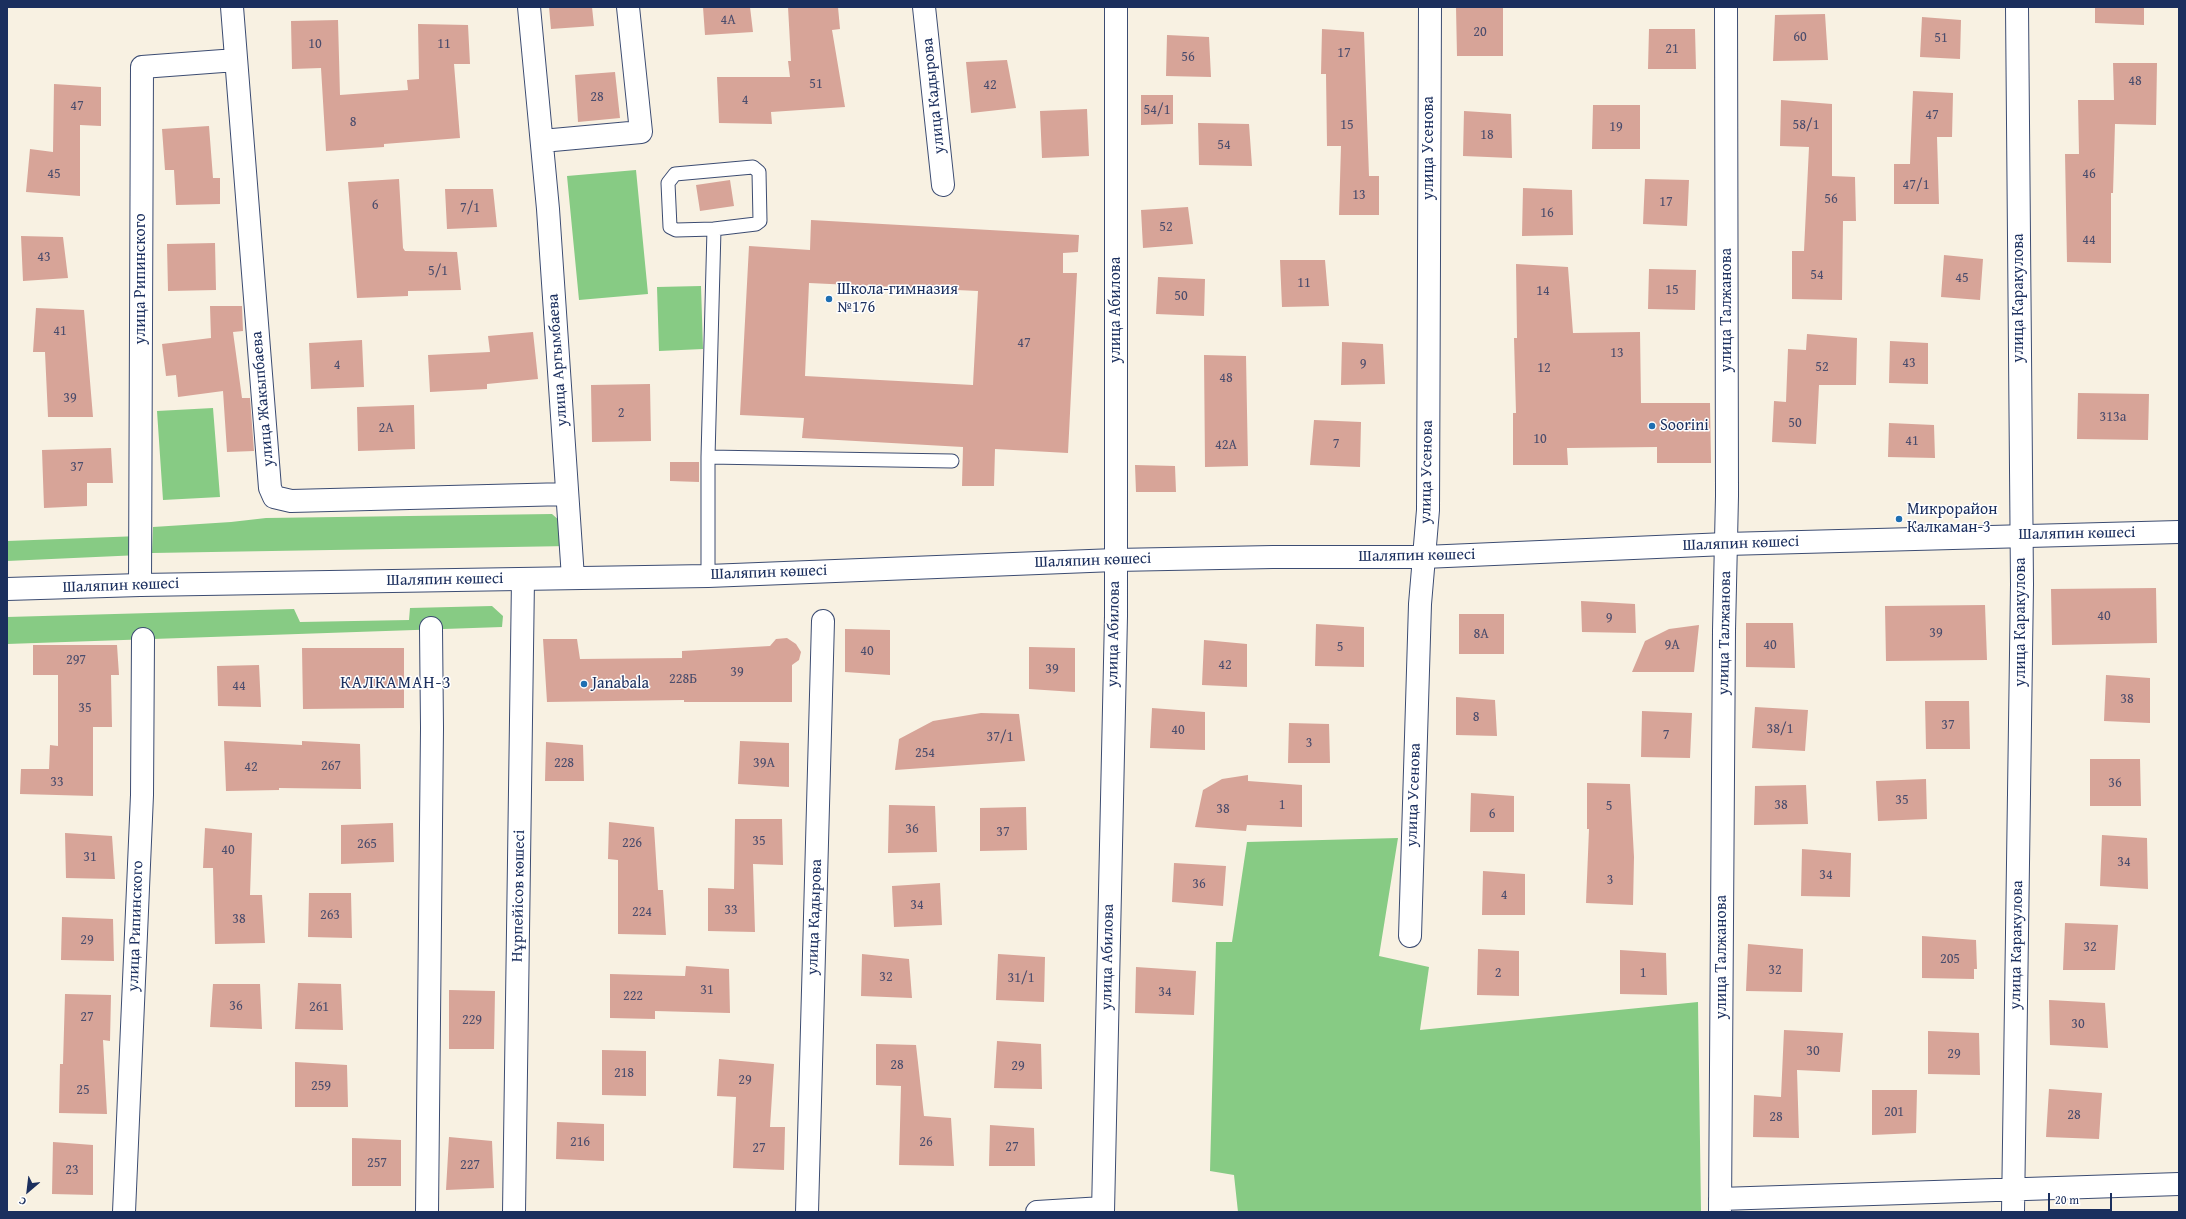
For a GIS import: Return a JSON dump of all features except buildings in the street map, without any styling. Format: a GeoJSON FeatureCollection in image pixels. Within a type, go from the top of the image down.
{"type":"FeatureCollection","features":[{"type":"Feature","properties":{"kind":"street","name":"улица Жакыпбаева"},"geometry":{"type":"LineString","coordinates":[[232,7],[270,488],[274,497],[291,501],[567,494]]}},
{"type":"Feature","properties":{"kind":"street","name":"улица Аргымбаева"},"geometry":{"type":"LineString","coordinates":[[529,7],[542,141],[573,578]]}},
{"type":"Feature","properties":{"kind":"street"},"geometry":{"type":"LineString","coordinates":[[542,141],[641,132],[628,7]]}},
{"type":"Feature","properties":{"kind":"street","name":"улица Кадырова"},"geometry":{"type":"LineString","coordinates":[[924,7],[943,185]]}},
{"type":"Feature","properties":{"kind":"street","name":"улица Абилова"},"geometry":{"type":"LineString","coordinates":[[1103,1210],[1115,624],[1116,7]]}},
{"type":"Feature","properties":{"kind":"street","name":"улица Усенова"},"geometry":{"type":"LineString","coordinates":[[1410,936],[1420,604],[1428,510],[1430,7]]}},
{"type":"Feature","properties":{"kind":"street","name":"улица Талжанова"},"geometry":{"type":"LineString","coordinates":[[1720,1205],[1724,630],[1726,544],[1726,7]]}},
{"type":"Feature","properties":{"kind":"street","name":"улица Каракулова"},"geometry":{"type":"LineString","coordinates":[[2013,1212],[2022,584],[2017,7]]}},
{"type":"Feature","properties":{"kind":"street","name":"улица Рипинского"},"geometry":{"type":"LineString","coordinates":[[140,584],[142,67],[236,60]]}},
{"type":"Feature","properties":{"kind":"street","name":"Шаляпин көшесі"},"geometry":{"type":"LineString","coordinates":[[7,589],[140,584],[708,576],[1115,560],[1273,557],[1424,557],[1726,544],[2179,532]]}},
{"type":"Feature","properties":{"kind":"street","name":"Нұрпейісов көшесі"},"geometry":{"type":"LineString","coordinates":[[514,1212],[523,579]]}},
{"type":"Feature","properties":{"kind":"street","name":"улица Кадырова"},"geometry":{"type":"LineString","coordinates":[[807,1212],[823,622]]}},
{"type":"Feature","properties":{"kind":"street"},"geometry":{"type":"LineString","coordinates":[[427,1212],[432,728],[431,628]]}},
{"type":"Feature","properties":{"kind":"street","name":"улица Рипинского"},"geometry":{"type":"LineString","coordinates":[[124,1212],[142,795],[143,640]]}},
{"type":"Feature","properties":{"kind":"street"},"geometry":{"type":"LineString","coordinates":[[1720,1205],[2013,1190],[2179,1184]]}},
{"type":"Feature","properties":{"kind":"street"},"geometry":{"type":"LineString","coordinates":[[1037,1212],[1103,1210]]}},
{"type":"Feature","properties":{"kind":"lane"},"geometry":{"type":"LineString","coordinates":[[753,167],[757,168],[759,172],[760,221],[756,224],[714,230],[676,230],[670,227],[668,183],[670,178],[675,174],[753,167]]}},
{"type":"Feature","properties":{"kind":"lane"},"geometry":{"type":"LineString","coordinates":[[708,576],[708,457],[714,230]]}},
{"type":"Feature","properties":{"kind":"lane"},"geometry":{"type":"LineString","coordinates":[[708,457],[952,461]]}},
{"type":"Feature","properties":{"kind":"green space"},"geometry":{"type":"Polygon","coordinates":[[[636,170],[648,294],[579,300],[567,176],[636,170]]]}},
{"type":"Feature","properties":{"kind":"green space"},"geometry":{"type":"Polygon","coordinates":[[[701,286],[703,349],[659,351],[657,287],[701,286]]]}},
{"type":"Feature","properties":{"kind":"green space"},"geometry":{"type":"Polygon","coordinates":[[[213,408],[220,497],[163,500],[157,411],[213,408]]]}},
{"type":"Feature","properties":{"kind":"green space"},"geometry":{"type":"Polygon","coordinates":[[[552,514],[569,529],[570,546],[152,553],[153,527],[231,522],[266,518],[552,514]]]}},
{"type":"Feature","properties":{"kind":"green space"},"geometry":{"type":"Polygon","coordinates":[[[140,536],[140,555],[7,561],[7,541],[140,536]]]}},
{"type":"Feature","properties":{"kind":"green space"},"geometry":{"type":"Polygon","coordinates":[[[492,606],[503,616],[502,627],[7,644],[7,617],[294,609],[300,622],[409,620],[410,608],[492,606]]]}},
{"type":"Feature","properties":{"kind":"green space"},"geometry":{"type":"Polygon","coordinates":[[[1398,838],[1379,956],[1429,967],[1420,1030],[1698,1002],[1701,1212],[1238,1212],[1234,1175],[1210,1171],[1216,942],[1232,942],[1247,842],[1398,838]]]}},
{"type":"Feature","properties":{"kind":"place","name":"Школа-гимназия №176"},"geometry":{"type":"Point","coordinates":[829,299]}},
{"type":"Feature","properties":{"kind":"place","name":"Soorini"},"geometry":{"type":"Point","coordinates":[1652,426]}},
{"type":"Feature","properties":{"kind":"place","name":"Микрорайон Калкаман-3"},"geometry":{"type":"Point","coordinates":[1899,519]}},
{"type":"Feature","properties":{"kind":"place","name":"Janabala"},"geometry":{"type":"Point","coordinates":[584,684]}},
{"type":"Feature","properties":{"kind":"district","name":"КАЛКАМАН-3"},"geometry":{"type":"Point","coordinates":[396,684]}}]}
